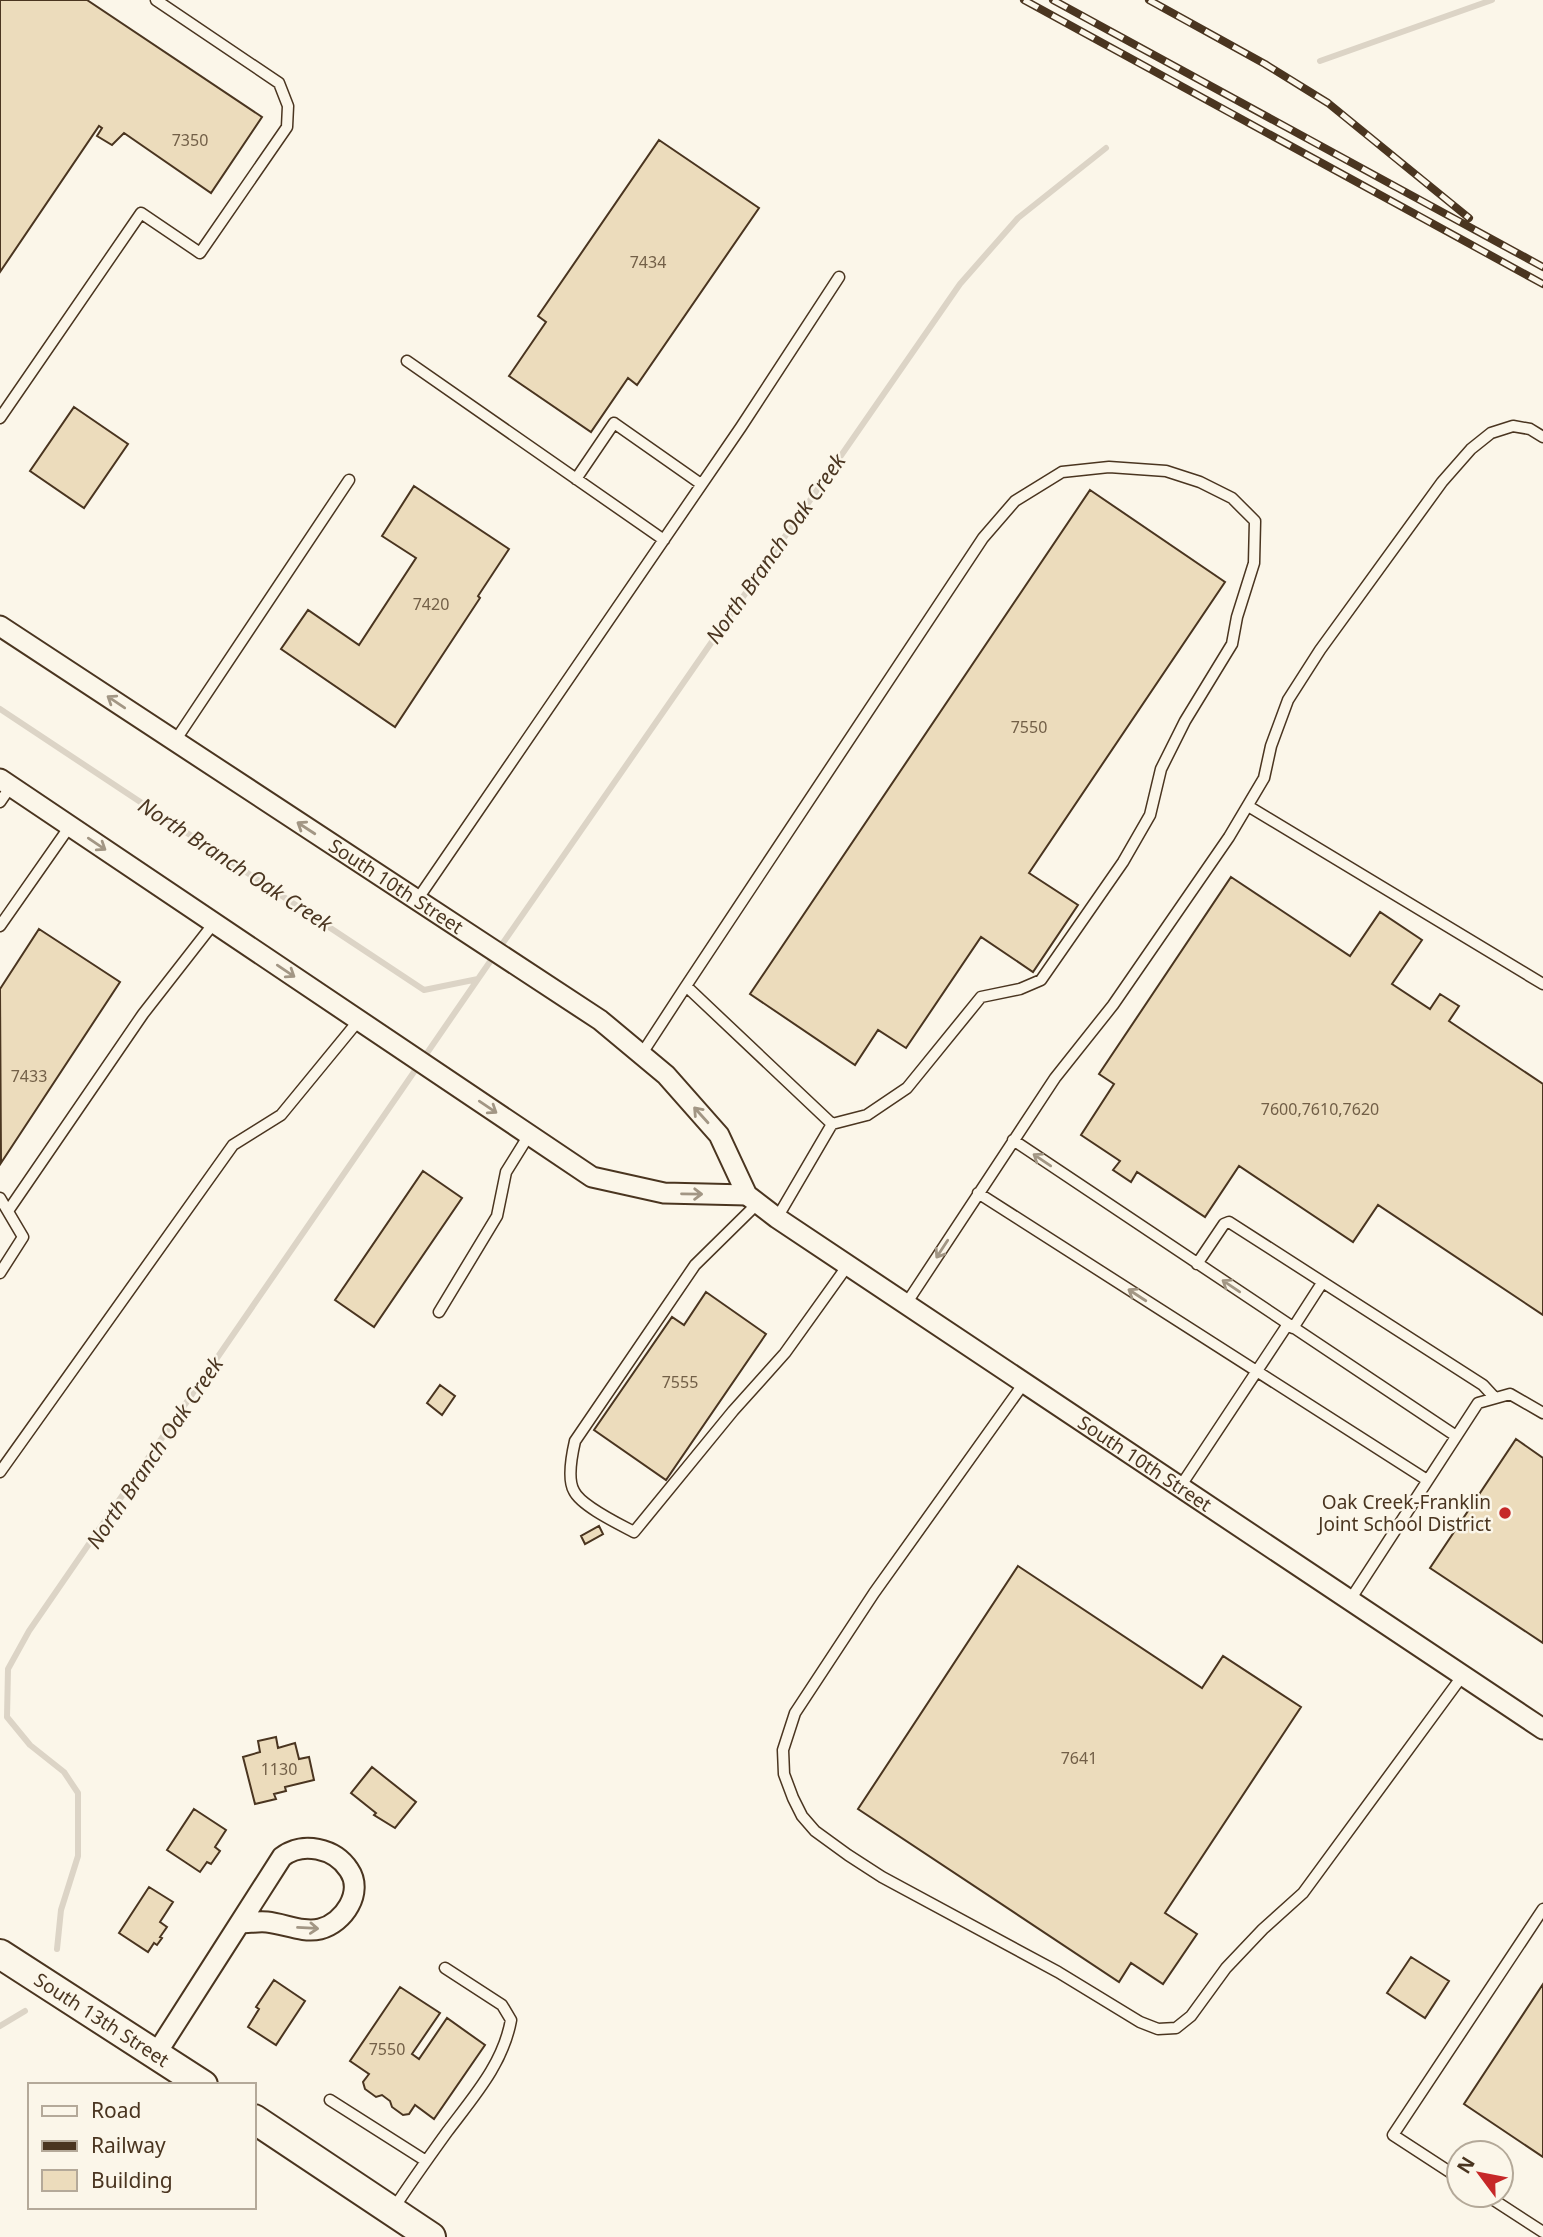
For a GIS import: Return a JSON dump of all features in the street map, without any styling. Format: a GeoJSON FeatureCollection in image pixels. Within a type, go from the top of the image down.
{"type":"FeatureCollection","features":[{"type":"Feature","properties":{"kind":"street","name":"South 10th Street"},"geometry":{"type":"LineString","coordinates":[[0,625],[600,1020],[666,1075],[719,1135],[752,1199],[778,1218],[1543,1729]]}},
{"type":"Feature","properties":{"kind":"street"},"geometry":{"type":"LineString","coordinates":[[4,789],[70,826],[592,1177],[664,1193],[752,1199]]}},
{"type":"Feature","properties":{"kind":"street"},"geometry":{"type":"LineString","coordinates":[[156,2054],[282,1857],[290,1851],[304,1848],[320,1850],[336,1857],[350,1871],[354,1882],[348,1909],[333,1924],[305,1930],[267,1922],[240,1923]]}},
{"type":"Feature","properties":{"kind":"street","name":"South 13th Street"},"geometry":{"type":"LineString","coordinates":[[0,1954],[199,2083]]}},
{"type":"Feature","properties":{"kind":"street"},"geometry":{"type":"LineString","coordinates":[[256,2120],[430,2237]]}},
{"type":"Feature","properties":{"kind":"lane"},"geometry":{"type":"LineString","coordinates":[[0,418],[141,214],[200,253],[287,127],[288,106],[279,83],[156,0]]}},
{"type":"Feature","properties":{"kind":"lane"},"geometry":{"type":"LineString","coordinates":[[417,900],[664,540],[839,277]]}},
{"type":"Feature","properties":{"kind":"lane"},"geometry":{"type":"LineString","coordinates":[[407,361],[664,540]]}},
{"type":"Feature","properties":{"kind":"lane"},"geometry":{"type":"LineString","coordinates":[[576,479],[614,423],[701,484]]}},
{"type":"Feature","properties":{"kind":"lane"},"geometry":{"type":"LineString","coordinates":[[906,1304],[1055,1078],[1113,1005],[1248,806],[1264,778],[1271,746],[1288,700],[1320,650],[1442,482],[1471,449],[1491,433],[1513,426],[1530,429],[1543,437]]}},
{"type":"Feature","properties":{"kind":"lane"},"geometry":{"type":"LineString","coordinates":[[641,1055],[983,538],[1015,501],[1062,472],[1109,467],[1166,471],[1200,482],[1232,498],[1255,521],[1254,563],[1237,617],[1232,644],[1185,721],[1161,769],[1150,816],[1124,862],[1041,980],[1020,989],[981,997],[907,1088],[867,1115],[832,1124],[778,1218]]}},
{"type":"Feature","properties":{"kind":"lane"},"geometry":{"type":"LineString","coordinates":[[175,741],[349,480]]}},
{"type":"Feature","properties":{"kind":"lane"},"geometry":{"type":"LineString","coordinates":[[1248,806],[1543,984]]}},
{"type":"Feature","properties":{"kind":"lane"},"geometry":{"type":"LineString","coordinates":[[0,926],[70,826]]}},
{"type":"Feature","properties":{"kind":"lane"},"geometry":{"type":"LineString","coordinates":[[8,1211],[143,1014],[214,923]]}},
{"type":"Feature","properties":{"kind":"lane"},"geometry":{"type":"LineString","coordinates":[[686,986],[832,1124]]}},
{"type":"Feature","properties":{"kind":"lane"},"geometry":{"type":"LineString","coordinates":[[0,1472],[233,1145],[281,1115],[359,1020]]}},
{"type":"Feature","properties":{"kind":"lane"},"geometry":{"type":"LineString","coordinates":[[439,1312],[497,1216],[506,1172],[528,1135]]}},
{"type":"Feature","properties":{"kind":"lane"},"geometry":{"type":"LineString","coordinates":[[1013,1140],[1456,1436]]}},
{"type":"Feature","properties":{"kind":"lane"},"geometry":{"type":"LineString","coordinates":[[978,1193],[1427,1480]]}},
{"type":"Feature","properties":{"kind":"lane"},"geometry":{"type":"LineString","coordinates":[[0,1198],[23,1237],[0,1273]]}},
{"type":"Feature","properties":{"kind":"lane"},"geometry":{"type":"LineString","coordinates":[[752,1199],[695,1265],[575,1441],[570,1466],[573,1492],[592,1509],[634,1532],[733,1410],[785,1353],[848,1265]]}},
{"type":"Feature","properties":{"kind":"lane"},"geometry":{"type":"LineString","coordinates":[[1197,1264],[1224,1224],[1230,1222],[1483,1385],[1495,1398]]}},
{"type":"Feature","properties":{"kind":"lane"},"geometry":{"type":"LineString","coordinates":[[1180,1487],[1257,1371],[1322,1283]]}},
{"type":"Feature","properties":{"kind":"lane"},"geometry":{"type":"LineString","coordinates":[[1024,1383],[874,1593],[795,1713],[783,1750],[784,1774],[802,1816],[815,1831],[848,1855],[882,1877],[1058,1972],[1140,2022],[1158,2029],[1176,2028],[1191,2016],[1226,1968],[1253,1939],[1303,1893],[1463,1675]]}},
{"type":"Feature","properties":{"kind":"lane"},"geometry":{"type":"LineString","coordinates":[[1349,1600],[1478,1403],[1510,1394],[1543,1413]]}},
{"type":"Feature","properties":{"kind":"lane"},"geometry":{"type":"LineString","coordinates":[[1445,2169],[1393,2135],[1543,1909]]}},
{"type":"Feature","properties":{"kind":"lane"},"geometry":{"type":"LineString","coordinates":[[392,2211],[504,2050],[511,2020],[502,2005],[445,1968]]}},
{"type":"Feature","properties":{"kind":"lane"},"geometry":{"type":"LineString","coordinates":[[330,2100],[426,2161]]}},
{"type":"Feature","properties":{"kind":"lane"},"geometry":{"type":"LineString","coordinates":[[1508,2209],[1543,2232]]}},
{"type":"Feature","properties":{"kind":"building"},"geometry":{"type":"Polygon","coordinates":[[[0,0],[87,0],[262,117],[211,193],[124,133],[112,145],[97,136],[102,128],[99,126],[0,272],[0,0]]]}},
{"type":"Feature","properties":{"kind":"building"},"geometry":{"type":"Polygon","coordinates":[[[659,140],[759,208],[637,385],[628,378],[591,432],[509,376],[546,322],[538,316],[659,140]]]}},
{"type":"Feature","properties":{"kind":"building"},"geometry":{"type":"Polygon","coordinates":[[[74,407],[128,444],[84,508],[30,471],[74,407]]]}},
{"type":"Feature","properties":{"kind":"building"},"geometry":{"type":"Polygon","coordinates":[[[414,486],[509,549],[395,727],[281,649],[308,610],[359,645],[416,558],[382,536],[414,486]]]}},
{"type":"Feature","properties":{"kind":"building"},"geometry":{"type":"Polygon","coordinates":[[[1090,490],[1225,582],[1029,873],[1078,905],[1033,972],[981,937],[906,1048],[878,1030],[855,1065],[750,994],[1090,490]]]}},
{"type":"Feature","properties":{"kind":"building"},"geometry":{"type":"Polygon","coordinates":[[[1231,877],[1350,956],[1380,912],[1422,940],[1392,984],[1430,1009],[1440,994],[1459,1006],[1449,1021],[1543,1084],[1543,1315],[1378,1205],[1353,1242],[1239,1166],[1205,1217],[1137,1172],[1131,1182],[1113,1170],[1120,1161],[1081,1135],[1114,1084],[1099,1074],[1231,877]]]}},
{"type":"Feature","properties":{"kind":"building"},"geometry":{"type":"Polygon","coordinates":[[[39,929],[120,982],[1,1163],[0,989],[39,929]]]}},
{"type":"Feature","properties":{"kind":"building"},"geometry":{"type":"Polygon","coordinates":[[[423,1171],[462,1198],[374,1327],[335,1300],[423,1171]]]}},
{"type":"Feature","properties":{"kind":"building"},"geometry":{"type":"Polygon","coordinates":[[[706,1292],[766,1334],[666,1480],[594,1430],[672,1317],[684,1325],[706,1292]]]}},
{"type":"Feature","properties":{"kind":"building"},"geometry":{"type":"Polygon","coordinates":[[[440,1385],[455,1396],[442,1415],[427,1403],[440,1385]]]}},
{"type":"Feature","properties":{"kind":"building","name":"Oak Creek-Franklin Joint School District"},"geometry":{"type":"Polygon","coordinates":[[[1516,1439],[1543,1458],[1543,1643],[1430,1568],[1516,1439]]]}},
{"type":"Feature","properties":{"kind":"building"},"geometry":{"type":"Polygon","coordinates":[[[599,1526],[603,1534],[585,1544],[581,1536],[599,1526]]]}},
{"type":"Feature","properties":{"kind":"building"},"geometry":{"type":"Polygon","coordinates":[[[1018,1566],[1202,1688],[1223,1656],[1301,1707],[1165,1913],[1197,1934],[1163,1984],[1131,1963],[1119,1982],[858,1809],[1018,1566]]]}},
{"type":"Feature","properties":{"kind":"building"},"geometry":{"type":"Polygon","coordinates":[[[276,1737],[278,1748],[295,1743],[299,1759],[309,1757],[314,1780],[285,1787],[286,1791],[274,1794],[276,1799],[255,1804],[243,1757],[260,1752],[258,1741],[276,1737]]]}},
{"type":"Feature","properties":{"kind":"building"},"geometry":{"type":"Polygon","coordinates":[[[372,1767],[416,1802],[395,1828],[374,1815],[376,1813],[351,1793],[372,1767]]]}},
{"type":"Feature","properties":{"kind":"building"},"geometry":{"type":"Polygon","coordinates":[[[194,1809],[226,1830],[215,1847],[220,1851],[211,1864],[207,1862],[200,1872],[167,1850],[194,1809]]]}},
{"type":"Feature","properties":{"kind":"building"},"geometry":{"type":"Polygon","coordinates":[[[149,1887],[173,1902],[160,1922],[167,1927],[160,1937],[162,1938],[157,1945],[154,1943],[148,1952],[119,1933],[149,1887]]]}},
{"type":"Feature","properties":{"kind":"building"},"geometry":{"type":"Polygon","coordinates":[[[1411,1957],[1449,1981],[1425,2018],[1387,1993],[1411,1957]]]}},
{"type":"Feature","properties":{"kind":"building"},"geometry":{"type":"Polygon","coordinates":[[[274,1980],[305,2001],[276,2045],[248,2027],[259,2009],[256,2007],[274,1980]]]}},
{"type":"Feature","properties":{"kind":"building"},"geometry":{"type":"Polygon","coordinates":[[[1543,1984],[1543,2157],[1464,2104],[1543,1984]]]}},
{"type":"Feature","properties":{"kind":"building"},"geometry":{"type":"Polygon","coordinates":[[[400,1987],[440,2013],[412,2054],[419,2059],[447,2018],[485,2045],[434,2119],[415,2105],[409,2114],[403,2115],[382,2095],[376,2097],[365,2089],[363,2082],[369,2074],[350,2061],[400,1987]]]}},
{"type":"Feature","properties":{"kind":"waterway","name":"North Branch Oak Creek"},"geometry":{"type":"LineString","coordinates":[[1320,61],[1492,0]]}},
{"type":"Feature","properties":{"kind":"waterway","name":"North Branch Oak Creek"},"geometry":{"type":"LineString","coordinates":[[57,1949],[61,1910],[78,1856],[78,1793],[64,1772],[30,1745],[7,1717],[8,1669],[29,1631],[960,284],[1018,218],[1106,148]]}},
{"type":"Feature","properties":{"kind":"waterway","name":"North Branch Oak Creek"},"geometry":{"type":"LineString","coordinates":[[0,709],[424,990],[478,979]]}},
{"type":"Feature","properties":{"kind":"waterway","name":"North Branch Oak Creek"},"geometry":{"type":"LineString","coordinates":[[0,2026],[25,2011]]}},
{"type":"Feature","properties":{"kind":"railway"},"geometry":{"type":"LineString","coordinates":[[1024,0],[1543,284]]}},
{"type":"Feature","properties":{"kind":"railway"},"geometry":{"type":"LineString","coordinates":[[1053,0],[1543,267]]}},
{"type":"Feature","properties":{"kind":"railway"},"geometry":{"type":"LineString","coordinates":[[1149,0],[1265,64],[1328,103],[1469,218]]}},
{"type":"Feature","properties":{"kind":"place","name":"Oak Creek-Franklin Joint School District"},"geometry":{"type":"Point","coordinates":[1505,1513]}}]}
